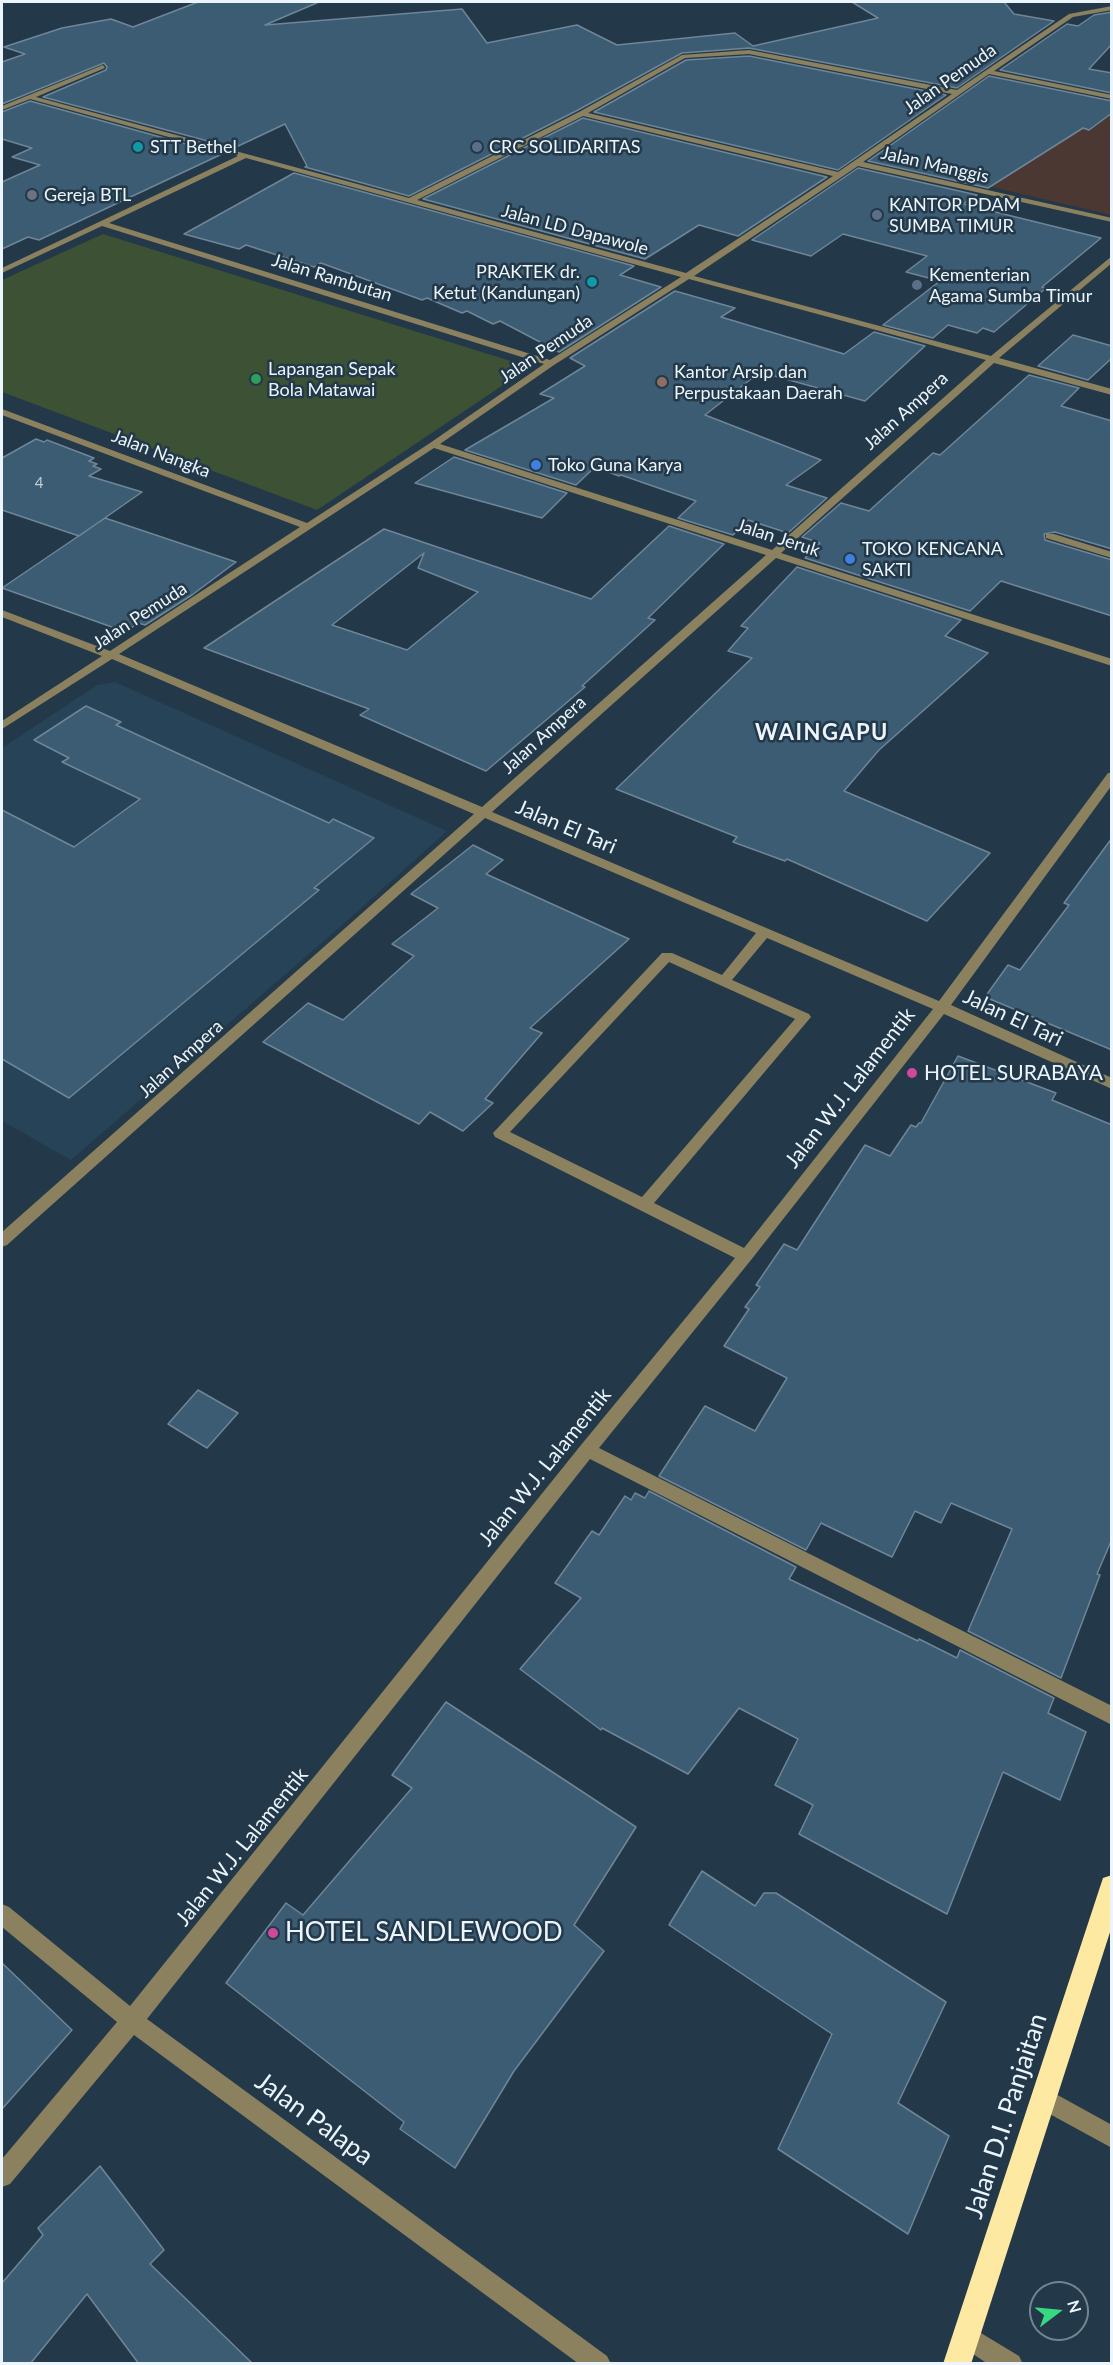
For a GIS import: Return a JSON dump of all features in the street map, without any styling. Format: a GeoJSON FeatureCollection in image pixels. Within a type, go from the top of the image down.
{"type":"FeatureCollection","features":[{"type":"Feature","properties":{"kind":"highway","name":"Jalan D.I. Panjaitan"},"geometry":{"type":"LineString","coordinates":[[957,2364],[1112,1887]]}},
{"type":"Feature","properties":{"kind":"street","name":"Jalan Pemuda"},"geometry":{"type":"LineString","coordinates":[[2,726],[433,445],[551,363],[688,276],[1071,15],[1111,8]]}},
{"type":"Feature","properties":{"kind":"street"},"geometry":{"type":"LineString","coordinates":[[411,200],[582,114],[684,56],[728,51],[768,55],[959,93]]}},
{"type":"Feature","properties":{"kind":"street"},"geometry":{"type":"LineString","coordinates":[[2,108],[103,67]]}},
{"type":"Feature","properties":{"kind":"street"},"geometry":{"type":"LineString","coordinates":[[988,72],[1112,97]]}},
{"type":"Feature","properties":{"kind":"street","name":"Jalan LD Dapawole"},"geometry":{"type":"LineString","coordinates":[[30,97],[1112,392]]}},
{"type":"Feature","properties":{"kind":"street"},"geometry":{"type":"LineString","coordinates":[[582,114],[839,175]]}},
{"type":"Feature","properties":{"kind":"street"},"geometry":{"type":"LineString","coordinates":[[2,271],[246,155]]}},
{"type":"Feature","properties":{"kind":"street","name":"Jalan Manggis"},"geometry":{"type":"LineString","coordinates":[[857,163],[1112,220]]}},
{"type":"Feature","properties":{"kind":"street","name":"Jalan Rambutan"},"geometry":{"type":"LineString","coordinates":[[103,224],[551,363]]}},
{"type":"Feature","properties":{"kind":"street","name":"Jalan Ampera"},"geometry":{"type":"LineString","coordinates":[[2,1241],[992,360],[1112,258]]}},
{"type":"Feature","properties":{"kind":"street","name":"Jalan Nangka"},"geometry":{"type":"LineString","coordinates":[[2,412],[308,527]]}},
{"type":"Feature","properties":{"kind":"street","name":"Jalan Jeruk"},"geometry":{"type":"LineString","coordinates":[[433,445],[1112,663]]}},
{"type":"Feature","properties":{"kind":"street"},"geometry":{"type":"LineString","coordinates":[[1050,536],[1112,555]]}},
{"type":"Feature","properties":{"kind":"street","name":"Jalan El Tari"},"geometry":{"type":"LineString","coordinates":[[2,613],[111,655],[942,1007],[1112,1084]]}},
{"type":"Feature","properties":{"kind":"street","name":"Jalan W.J. Lalamentik"},"geometry":{"type":"LineString","coordinates":[[2,2176],[132,2020],[587,1450],[746,1256],[942,1007],[1112,776]]}},
{"type":"Feature","properties":{"kind":"street"},"geometry":{"type":"LineString","coordinates":[[724,981],[764,933]]}},
{"type":"Feature","properties":{"kind":"street"},"geometry":{"type":"LineString","coordinates":[[644,1204],[804,1017],[667,956],[500,1133],[746,1256]]}},
{"type":"Feature","properties":{"kind":"street"},"geometry":{"type":"LineString","coordinates":[[587,1450],[1112,1716]]}},
{"type":"Feature","properties":{"kind":"street","name":"Jalan Palapa"},"geometry":{"type":"LineString","coordinates":[[2,1914],[132,2020],[599,2364]]}},
{"type":"Feature","properties":{"kind":"street"},"geometry":{"type":"LineString","coordinates":[[1043,2098],[1112,2137]]}},
{"type":"Feature","properties":{"kind":"street"},"geometry":{"type":"LineString","coordinates":[[966,2336],[1011,2364]]}},
{"type":"Feature","properties":{"kind":"shaded area"},"geometry":{"type":"Polygon","coordinates":[[[1111,104],[1111,215],[881,161],[1111,104]]]}},
{"type":"Feature","properties":{"kind":"shaded area"},"geometry":{"type":"Polygon","coordinates":[[[115,682],[447,831],[71,1160],[2,1121],[2,748],[97,685],[115,682]]]}},
{"type":"Feature","properties":{"kind":"green space","name":"Lapangan Sepak Bola Matawai"},"geometry":{"type":"Polygon","coordinates":[[[103,234],[530,367],[317,510],[2,392],[2,280],[103,234]]]}},
{"type":"Feature","properties":{"kind":"building"},"geometry":{"type":"Polygon","coordinates":[[[198,2],[319,2],[265,25],[462,9],[487,43],[577,25],[617,45],[735,33],[753,46],[878,18],[852,2],[1004,2],[1014,14],[1054,21],[957,88],[749,48],[682,53],[578,110],[409,196],[305,167],[307,166],[285,124],[234,148],[43,97],[106,70],[104,63],[2,104],[2,62],[25,54],[4,47],[62,28],[111,19],[133,27],[198,2]]]}},
{"type":"Feature","properties":{"kind":"building"},"geometry":{"type":"Polygon","coordinates":[[[1112,12],[1112,44],[1089,69],[1112,73],[1112,93],[1000,70],[1067,24],[1078,26],[1094,15],[1112,12]]]}},
{"type":"Feature","properties":{"kind":"building"},"geometry":{"type":"Polygon","coordinates":[[[749,56],[946,95],[838,170],[594,112],[686,60],[749,56]]]}},
{"type":"Feature","properties":{"kind":"building"},"geometry":{"type":"Polygon","coordinates":[[[989,76],[1112,101],[1112,113],[1089,130],[1083,128],[988,188],[868,161],[989,76]]]}},
{"type":"Feature","properties":{"kind":"building"},"geometry":{"type":"Polygon","coordinates":[[[30,101],[222,154],[39,240],[28,237],[2,249],[2,182],[40,165],[12,157],[32,148],[2,139],[2,112],[30,101]]]}},
{"type":"Feature","properties":{"kind":"building"},"geometry":{"type":"Polygon","coordinates":[[[583,118],[827,177],[738,236],[699,225],[645,259],[423,199],[583,118]]]}},
{"type":"Feature","properties":{"kind":"building"},"geometry":{"type":"Polygon","coordinates":[[[858,168],[977,195],[963,204],[1101,238],[1042,287],[1046,288],[994,332],[983,328],[977,333],[948,325],[933,338],[883,325],[940,281],[906,272],[927,256],[843,234],[811,256],[752,240],[858,168]]]}},
{"type":"Feature","properties":{"kind":"building"},"geometry":{"type":"Polygon","coordinates":[[[294,173],[634,266],[620,275],[661,287],[559,352],[500,321],[493,324],[467,311],[462,313],[427,298],[422,300],[321,263],[314,267],[246,245],[239,249],[184,234],[294,173]]]}},
{"type":"Feature","properties":{"kind":"building"},"geometry":{"type":"Polygon","coordinates":[[[675,291],[735,308],[721,317],[844,354],[874,332],[925,346],[865,401],[760,372],[705,415],[821,460],[786,485],[827,498],[788,533],[748,520],[733,535],[678,518],[696,501],[595,467],[576,485],[465,450],[554,398],[540,394],[585,366],[570,358],[675,291]]]}},
{"type":"Feature","properties":{"kind":"building"},"geometry":{"type":"Polygon","coordinates":[[[1073,335],[1112,346],[1112,358],[1088,380],[1038,366],[1073,335]]]}},
{"type":"Feature","properties":{"kind":"building"},"geometry":{"type":"Polygon","coordinates":[[[1029,375],[1079,388],[1061,406],[1112,421],[1112,549],[1055,532],[1044,534],[1045,540],[1112,560],[1112,616],[1001,581],[970,611],[805,558],[820,543],[802,537],[841,503],[869,511],[933,453],[940,455],[1029,375]]]}},
{"type":"Feature","properties":{"kind":"building"},"geometry":{"type":"Polygon","coordinates":[[[36,439],[44,442],[47,440],[94,458],[89,461],[97,464],[93,466],[101,469],[89,476],[142,492],[79,536],[2,510],[2,458],[36,439]]]}},
{"type":"Feature","properties":{"kind":"building"},"geometry":{"type":"Polygon","coordinates":[[[454,457],[567,493],[542,518],[415,483],[454,457]]]}},
{"type":"Feature","properties":{"kind":"building"},"geometry":{"type":"Polygon","coordinates":[[[105,518],[236,562],[192,595],[145,625],[138,623],[126,632],[2,588],[105,518]]]}},
{"type":"Feature","properties":{"kind":"building"},"geometry":{"type":"Polygon","coordinates":[[[669,526],[724,544],[648,618],[655,620],[582,686],[585,687],[486,771],[360,715],[369,709],[204,648],[384,529],[591,599],[669,526]],[[424,553],[332,625],[407,650],[478,592],[418,568],[424,553]]]}},
{"type":"Feature","properties":{"kind":"building"},"geometry":{"type":"Polygon","coordinates":[[[797,567],[961,620],[945,636],[988,653],[879,750],[844,791],[990,853],[927,921],[787,859],[785,861],[733,842],[737,837],[616,789],[752,658],[728,651],[748,628],[741,626],[797,567]]]}},
{"type":"Feature","properties":{"kind":"building"},"geometry":{"type":"Polygon","coordinates":[[[86,706],[121,722],[116,725],[329,823],[333,819],[374,838],[314,888],[319,890],[69,1098],[2,1059],[2,810],[74,847],[140,799],[62,762],[69,758],[34,740],[86,706]]]}},
{"type":"Feature","properties":{"kind":"building"},"geometry":{"type":"Polygon","coordinates":[[[1112,838],[1112,1050],[985,997],[1008,965],[1020,970],[1069,905],[1064,903],[1112,838]]]}},
{"type":"Feature","properties":{"kind":"building"},"geometry":{"type":"Polygon","coordinates":[[[473,845],[503,860],[486,874],[629,939],[530,1028],[542,1033],[485,1099],[493,1103],[463,1131],[430,1112],[419,1124],[263,1042],[308,1003],[343,1020],[414,956],[392,944],[438,908],[411,894],[473,845]]]}},
{"type":"Feature","properties":{"kind":"building"},"geometry":{"type":"Polygon","coordinates":[[[958,1056],[1056,1093],[1052,1100],[1112,1125],[1112,1539],[1097,1574],[1100,1575],[1061,1678],[968,1631],[1012,1529],[951,1503],[941,1523],[915,1511],[892,1557],[821,1523],[806,1550],[659,1476],[705,1406],[755,1431],[787,1378],[724,1346],[749,1309],[745,1307],[760,1287],[756,1285],[784,1244],[797,1250],[865,1145],[890,1156],[911,1125],[916,1127],[921,1123],[958,1056]]]}},
{"type":"Feature","properties":{"kind":"building"},"geometry":{"type":"Polygon","coordinates":[[[198,1390],[238,1413],[207,1448],[168,1424],[198,1390]]]}},
{"type":"Feature","properties":{"kind":"building"},"geometry":{"type":"Polygon","coordinates":[[[649,1491],[796,1567],[789,1579],[957,1658],[960,1650],[1054,1698],[1048,1713],[1086,1732],[1060,1800],[1003,1772],[947,1914],[799,1834],[813,1805],[775,1785],[798,1739],[739,1708],[688,1774],[602,1728],[601,1730],[520,1669],[581,1598],[555,1583],[592,1531],[599,1535],[625,1496],[631,1500],[635,1493],[645,1498],[649,1491]]]}},
{"type":"Feature","properties":{"kind":"building"},"geometry":{"type":"Polygon","coordinates":[[[446,1702],[636,1827],[574,1925],[604,1951],[514,2071],[455,2168],[400,2129],[404,2122],[226,1983],[286,1903],[303,1915],[412,1788],[392,1775],[446,1702]]]}},
{"type":"Feature","properties":{"kind":"building"},"geometry":{"type":"Polygon","coordinates":[[[702,1871],[755,1906],[764,1893],[776,1893],[946,2002],[898,2103],[949,2136],[908,2234],[778,2149],[832,2034],[669,1925],[702,1871]]]}},
{"type":"Feature","properties":{"kind":"building"},"geometry":{"type":"Polygon","coordinates":[[[2,1963],[72,2030],[2,2109],[2,1963]]]}},
{"type":"Feature","properties":{"kind":"building"},"geometry":{"type":"Polygon","coordinates":[[[100,2166],[164,2250],[150,2264],[253,2364],[139,2364],[87,2294],[30,2364],[2,2364],[2,2283],[43,2235],[38,2228],[100,2166]]]}},
{"type":"Feature","properties":{"kind":"place","name":"STT Bethel"},"geometry":{"type":"Point","coordinates":[138,147]}},
{"type":"Feature","properties":{"kind":"place","name":"CRC SOLIDARITAS"},"geometry":{"type":"Point","coordinates":[477,147]}},
{"type":"Feature","properties":{"kind":"place","name":"Gereja BTL"},"geometry":{"type":"Point","coordinates":[32,195]}},
{"type":"Feature","properties":{"kind":"place","name":"KANTOR PDAM SUMBA TIMUR"},"geometry":{"type":"Point","coordinates":[877,215]}},
{"type":"Feature","properties":{"kind":"place","name":"PRAKTEK dr. Ketut (Kandungan)"},"geometry":{"type":"Point","coordinates":[592,282]}},
{"type":"Feature","properties":{"kind":"place","name":"Kementerian Agama Sumba Timur"},"geometry":{"type":"Point","coordinates":[917,285]}},
{"type":"Feature","properties":{"kind":"place","name":"Lapangan Sepak Bola Matawai"},"geometry":{"type":"Point","coordinates":[256,379]}},
{"type":"Feature","properties":{"kind":"place","name":"Kantor Arsip dan Perpustakaan Daerah"},"geometry":{"type":"Point","coordinates":[662,382]}},
{"type":"Feature","properties":{"kind":"place","name":"Toko Guna Karya"},"geometry":{"type":"Point","coordinates":[536,465]}},
{"type":"Feature","properties":{"kind":"place","name":"TOKO KENCANA SAKTI"},"geometry":{"type":"Point","coordinates":[850,559]}},
{"type":"Feature","properties":{"kind":"place","name":"HOTEL SURABAYA"},"geometry":{"type":"Point","coordinates":[912,1073]}},
{"type":"Feature","properties":{"kind":"place","name":"HOTEL SANDLEWOOD"},"geometry":{"type":"Point","coordinates":[273,1933]}},
{"type":"Feature","properties":{"kind":"district","name":"WAINGAPU"},"geometry":{"type":"Point","coordinates":[822,733]}}]}
